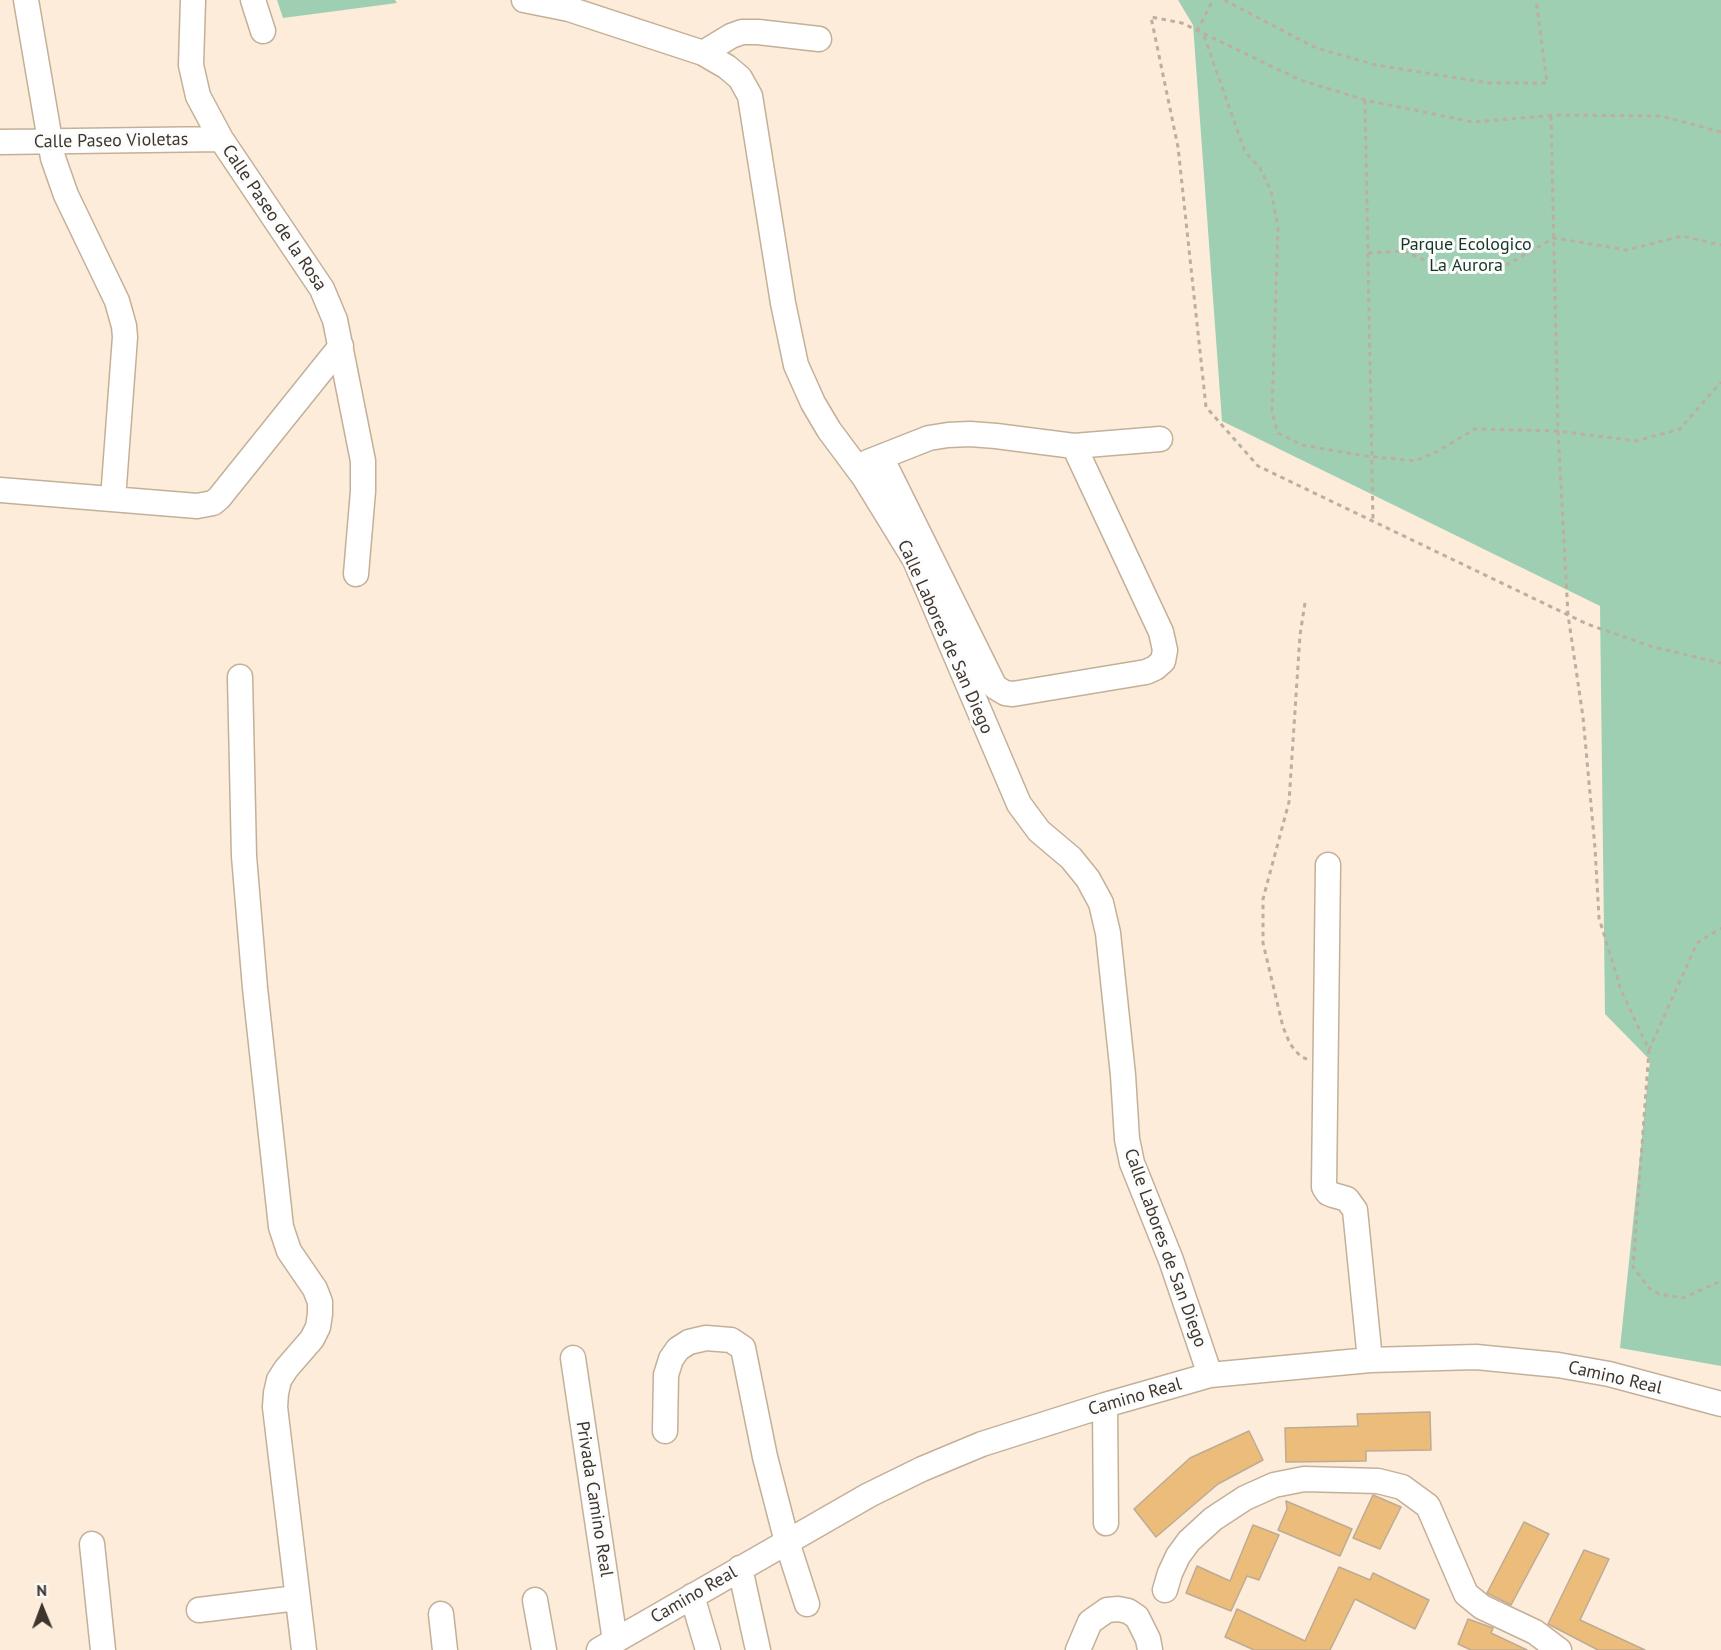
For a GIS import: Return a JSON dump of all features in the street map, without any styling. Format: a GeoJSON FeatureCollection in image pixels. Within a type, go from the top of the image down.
{"type":"FeatureCollection","features":[{"type":"Feature","properties":{"kind":"street"},"geometry":{"type":"LineString","coordinates":[[26,0],[49,141],[58,177],[117,301],[124,326],[113,500]]}},
{"type":"Feature","properties":{"kind":"street","name":"Calle Paseo de la Rosa"},"geometry":{"type":"LineString","coordinates":[[193,0],[191,66],[205,112],[322,289],[335,320],[363,468],[356,574]]}},
{"type":"Feature","properties":{"kind":"street"},"geometry":{"type":"LineString","coordinates":[[253,0],[262,31]]}},
{"type":"Feature","properties":{"kind":"street","name":"Calle Labores de San Diego"},"geometry":{"type":"LineString","coordinates":[[524,0],[569,9],[703,53],[727,67],[740,78],[750,96],[784,313],[796,365],[813,403],[829,430],[857,467],[915,560],[1019,804],[1040,831],[1071,858],[1101,903],[1109,945],[1123,1075],[1127,1139],[1132,1162],[1171,1260],[1210,1375]]}},
{"type":"Feature","properties":{"kind":"street"},"geometry":{"type":"LineString","coordinates":[[703,53],[742,32],[819,39]]}},
{"type":"Feature","properties":{"kind":"street","name":"Calle Paseo Violetas"},"geometry":{"type":"LineString","coordinates":[[0,142],[221,139]]}},
{"type":"Feature","properties":{"kind":"street"},"geometry":{"type":"LineString","coordinates":[[0,490],[197,506],[213,503],[341,346]]}},
{"type":"Feature","properties":{"kind":"street"},"geometry":{"type":"LineString","coordinates":[[857,467],[929,438],[948,435],[996,436],[1074,446],[1160,439]]}},
{"type":"Feature","properties":{"kind":"street"},"geometry":{"type":"LineString","coordinates":[[881,457],[995,687],[1005,693],[1013,694],[1146,672],[1163,661],[1165,650],[1161,632],[1074,446]]}},
{"type":"Feature","properties":{"kind":"street"},"geometry":{"type":"LineString","coordinates":[[240,677],[244,856],[255,988],[281,1227],[289,1251],[315,1289],[320,1302],[318,1328],[312,1339],[279,1380],[275,1407],[304,1650]]}},
{"type":"Feature","properties":{"kind":"street"},"geometry":{"type":"LineString","coordinates":[[1328,865],[1324,1187],[1333,1195],[1347,1199],[1355,1210],[1370,1360]]}},
{"type":"Feature","properties":{"kind":"street"},"geometry":{"type":"LineString","coordinates":[[665,1431],[666,1375],[671,1359],[678,1349],[689,1342],[706,1338],[731,1340],[743,1348],[765,1457],[787,1542],[807,1604]]}},
{"type":"Feature","properties":{"kind":"street","name":"Camino Real"},"geometry":{"type":"LineString","coordinates":[[607,1645],[869,1495],[922,1469],[982,1444],[1210,1375],[1370,1360],[1476,1357],[1530,1361],[1609,1374],[1721,1404]]}},
{"type":"Feature","properties":{"kind":"street","name":"Privada Camino Real"},"geometry":{"type":"LineString","coordinates":[[573,1358],[607,1645]]}},
{"type":"Feature","properties":{"kind":"street"},"geometry":{"type":"LineString","coordinates":[[1105,1405],[1106,1523]]}},
{"type":"Feature","properties":{"kind":"street"},"geometry":{"type":"LineString","coordinates":[[1165,1590],[1178,1556],[1189,1540],[1213,1519],[1245,1498],[1274,1485],[1304,1479],[1378,1481],[1402,1487],[1428,1506],[1466,1594],[1482,1607],[1535,1632],[1559,1650]]}},
{"type":"Feature","properties":{"kind":"street"},"geometry":{"type":"LineString","coordinates":[[92,1544],[103,1650]]}},
{"type":"Feature","properties":{"kind":"street"},"geometry":{"type":"LineString","coordinates":[[741,1568],[758,1650]]}},
{"type":"Feature","properties":{"kind":"street"},"geometry":{"type":"LineString","coordinates":[[692,1596],[708,1650]]}},
{"type":"Feature","properties":{"kind":"street"},"geometry":{"type":"LineString","coordinates":[[199,1610],[297,1598]]}},
{"type":"Feature","properties":{"kind":"street"},"geometry":{"type":"LineString","coordinates":[[535,1600],[544,1650]]}},
{"type":"Feature","properties":{"kind":"street"},"geometry":{"type":"LineString","coordinates":[[1078,1650],[1090,1622],[1107,1610],[1118,1609],[1128,1611],[1137,1617],[1148,1639],[1150,1650]]}},
{"type":"Feature","properties":{"kind":"street"},"geometry":{"type":"LineString","coordinates":[[441,1614],[445,1650]]}},
{"type":"Feature","properties":{"kind":"path"},"geometry":{"type":"LineString","coordinates":[[1197,31],[1213,0]]}},
{"type":"Feature","properties":{"kind":"path"},"geometry":{"type":"LineString","coordinates":[[1224,0],[1316,48],[1376,65],[1488,83],[1548,83],[1536,0]]}},
{"type":"Feature","properties":{"kind":"path"},"geometry":{"type":"LineString","coordinates":[[1721,132],[1661,116],[1551,116],[1473,122],[1365,100],[1300,80],[1182,23],[1151,17],[1178,147],[1206,407],[1258,466],[1587,624],[1653,647],[1721,663]]}},
{"type":"Feature","properties":{"kind":"path"},"geometry":{"type":"LineString","coordinates":[[1203,35],[1245,152],[1260,168],[1271,191],[1278,227],[1272,412],[1278,433],[1302,445],[1373,457],[1415,461],[1436,452],[1475,429],[1558,431],[1636,441],[1680,429],[1721,382]]}},
{"type":"Feature","properties":{"kind":"path"},"geometry":{"type":"LineString","coordinates":[[1365,100],[1373,521]]}},
{"type":"Feature","properties":{"kind":"path"},"geometry":{"type":"LineString","coordinates":[[1551,116],[1558,431],[1568,615],[1582,717],[1595,848],[1599,918],[1621,990],[1649,1050]]}},
{"type":"Feature","properties":{"kind":"path"},"geometry":{"type":"LineString","coordinates":[[1368,253],[1404,251],[1450,272],[1494,272],[1554,238],[1627,250],[1682,236],[1721,245]]}},
{"type":"Feature","properties":{"kind":"path"},"geometry":{"type":"LineString","coordinates":[[1305,603],[1300,635],[1289,802],[1263,899],[1263,943],[1280,1016],[1290,1044],[1301,1057],[1325,1066]]}},
{"type":"Feature","properties":{"kind":"path"},"geometry":{"type":"LineString","coordinates":[[1721,928],[1697,943],[1649,1050],[1633,1267],[1649,1287],[1659,1294],[1683,1298],[1721,1279]]}},
{"type":"Feature","properties":{"kind":"green space"},"geometry":{"type":"Polygon","coordinates":[[[277,0],[395,0],[397,3],[283,18],[277,0]]]}},
{"type":"Feature","properties":{"kind":"green space","name":"Parque Ecologico La Aurora"},"geometry":{"type":"Polygon","coordinates":[[[1178,0],[1721,0],[1721,1366],[1620,1348],[1650,1060],[1605,1014],[1600,606],[1222,421],[1193,25],[1178,0]]]}},
{"type":"Feature","properties":{"kind":"building"},"geometry":{"type":"Polygon","coordinates":[[[1430,1412],[1431,1450],[1366,1451],[1366,1461],[1286,1462],[1285,1428],[1358,1426],[1357,1414],[1430,1412]]]}},
{"type":"Feature","properties":{"kind":"building"},"geometry":{"type":"Polygon","coordinates":[[[1249,1431],[1263,1460],[1218,1484],[1156,1537],[1134,1509],[1190,1458],[1249,1431]]]}},
{"type":"Feature","properties":{"kind":"building"},"geometry":{"type":"Polygon","coordinates":[[[1373,1495],[1401,1507],[1380,1549],[1353,1538],[1373,1495]]]}},
{"type":"Feature","properties":{"kind":"building"},"geometry":{"type":"Polygon","coordinates":[[[1286,1501],[1352,1529],[1340,1556],[1278,1530],[1287,1509],[1286,1501]]]}},
{"type":"Feature","properties":{"kind":"building"},"geometry":{"type":"Polygon","coordinates":[[[1524,1522],[1549,1534],[1511,1605],[1487,1593],[1524,1522]]]}},
{"type":"Feature","properties":{"kind":"building"},"geometry":{"type":"Polygon","coordinates":[[[1253,1525],[1279,1535],[1259,1580],[1247,1576],[1231,1611],[1186,1593],[1197,1566],[1230,1581],[1253,1525]]]}},
{"type":"Feature","properties":{"kind":"building"},"geometry":{"type":"Polygon","coordinates":[[[1584,1550],[1609,1559],[1580,1620],[1645,1650],[1598,1650],[1548,1624],[1584,1550]]]}},
{"type":"Feature","properties":{"kind":"building"},"geometry":{"type":"Polygon","coordinates":[[[1339,1567],[1370,1580],[1373,1573],[1429,1600],[1415,1629],[1355,1599],[1330,1650],[1254,1650],[1225,1637],[1237,1609],[1305,1641],[1339,1567]]]}},
{"type":"Feature","properties":{"kind":"building"},"geometry":{"type":"Polygon","coordinates":[[[1468,1619],[1493,1628],[1491,1633],[1527,1650],[1471,1650],[1458,1644],[1468,1619]]]}}]}
